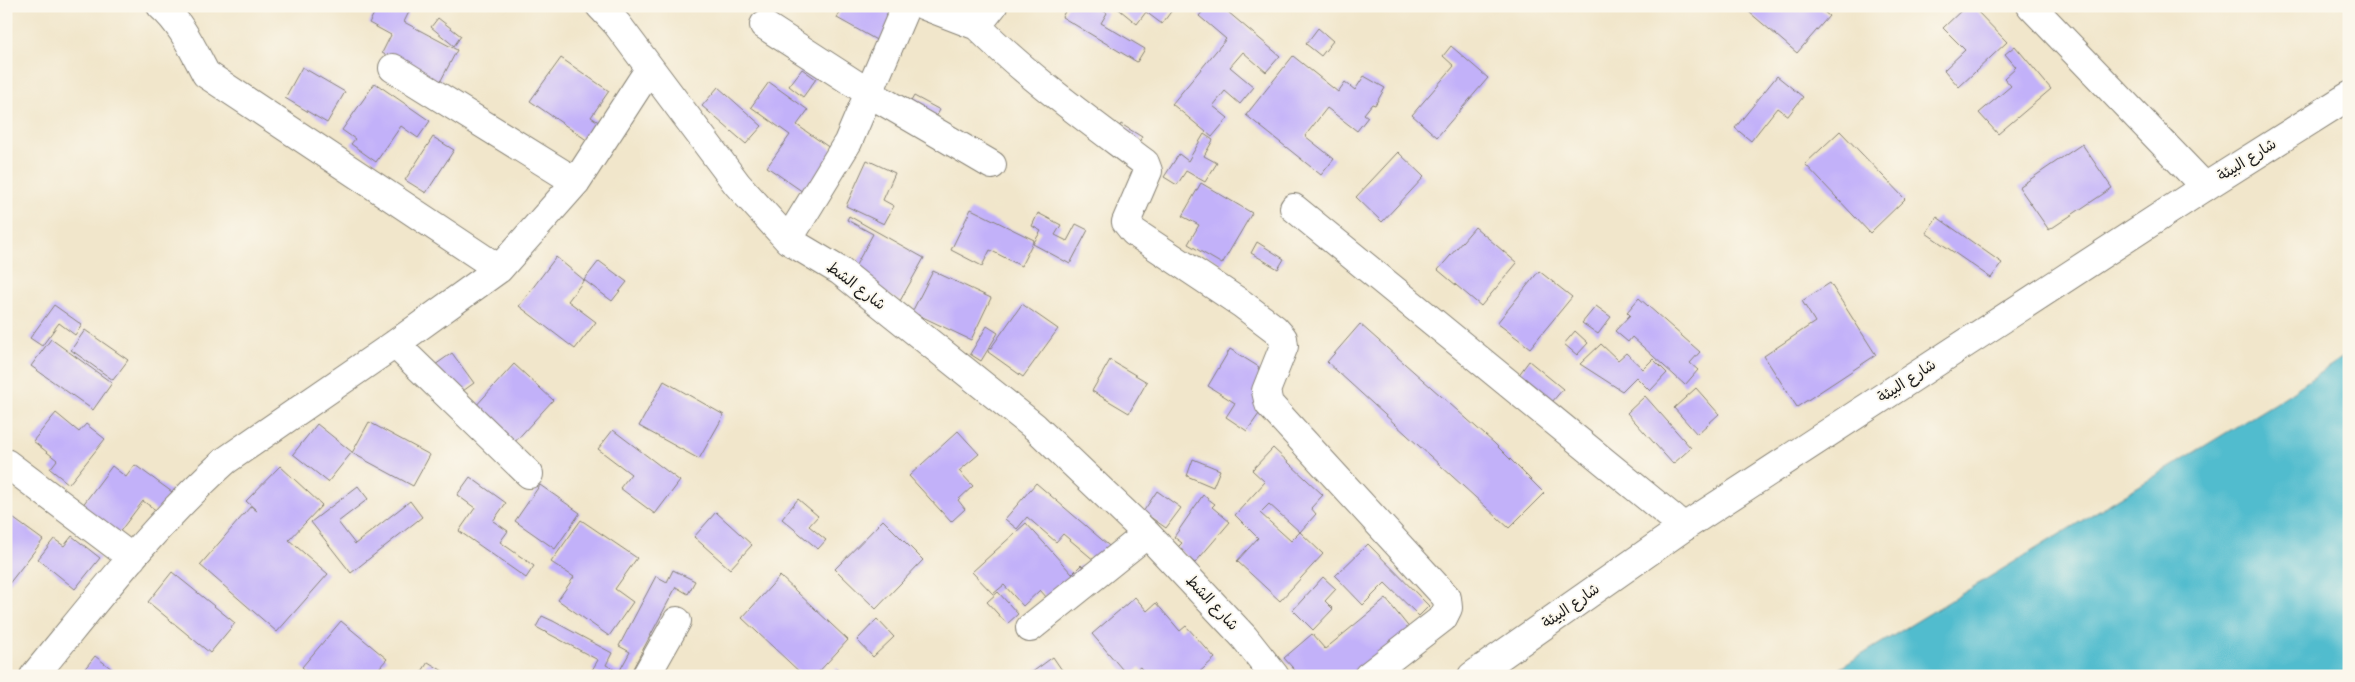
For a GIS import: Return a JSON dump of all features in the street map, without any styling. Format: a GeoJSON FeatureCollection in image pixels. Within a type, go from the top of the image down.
{"type":"FeatureCollection","features":[{"type":"Feature","properties":{"kind":"street"},"geometry":{"type":"LineString","coordinates":[[161,6],[170,14],[185,35],[206,74],[499,269]]}},
{"type":"Feature","properties":{"kind":"street","name":"شارع الشط"},"geometry":{"type":"LineString","coordinates":[[600,6],[617,24],[738,184],[788,240],[840,271],[1035,427],[1147,534],[1244,637],[1275,676]]}},
{"type":"Feature","properties":{"kind":"street"},"geometry":{"type":"LineString","coordinates":[[788,240],[848,142],[906,6]]}},
{"type":"Feature","properties":{"kind":"street"},"geometry":{"type":"LineString","coordinates":[[926,6],[985,16],[1008,58],[1145,163],[1148,171],[1126,222],[1134,232],[1242,304],[1283,338],[1284,346],[1266,391],[1269,404],[1446,598],[1448,608],[1443,618],[1368,676]]}},
{"type":"Feature","properties":{"kind":"street"},"geometry":{"type":"LineString","coordinates":[[2031,6],[2205,187]]}},
{"type":"Feature","properties":{"kind":"street"},"geometry":{"type":"LineString","coordinates":[[764,25],[869,93],[992,165]]}},
{"type":"Feature","properties":{"kind":"street"},"geometry":{"type":"LineString","coordinates":[[393,68],[576,182]]}},
{"type":"Feature","properties":{"kind":"street"},"geometry":{"type":"LineString","coordinates":[[34,676],[132,558],[205,479],[225,461],[499,269],[576,182],[650,68]]}},
{"type":"Feature","properties":{"kind":"street","name":"شارع البيئة"},"geometry":{"type":"LineString","coordinates":[[1472,676],[1684,527],[2205,187],[2349,96]]}},
{"type":"Feature","properties":{"kind":"street"},"geometry":{"type":"LineString","coordinates":[[1294,208],[1684,527]]}},
{"type":"Feature","properties":{"kind":"street"},"geometry":{"type":"LineString","coordinates":[[394,344],[529,474]]}},
{"type":"Feature","properties":{"kind":"street"},"geometry":{"type":"LineString","coordinates":[[6,463],[132,558]]}},
{"type":"Feature","properties":{"kind":"street"},"geometry":{"type":"LineString","coordinates":[[1030,628],[1147,534]]}},
{"type":"Feature","properties":{"kind":"street"},"geometry":{"type":"LineString","coordinates":[[646,676],[677,621]]}},
{"type":"Feature","properties":{"kind":"water"},"geometry":{"type":"Polygon","coordinates":[[[2349,353],[2349,676],[1827,676],[2280,400],[2349,353]]]}},
{"type":"Feature","properties":{"kind":"building"},"geometry":{"type":"Polygon","coordinates":[[[378,6],[412,6],[404,22],[457,50],[439,84],[382,53],[391,35],[369,23],[378,6]]]}},
{"type":"Feature","properties":{"kind":"building"},"geometry":{"type":"Polygon","coordinates":[[[843,6],[888,6],[898,11],[880,42],[837,18],[843,6]]]}},
{"type":"Feature","properties":{"kind":"building"},"geometry":{"type":"Polygon","coordinates":[[[1068,6],[1096,6],[1107,13],[1101,23],[1145,49],[1137,62],[1062,17],[1068,6]]]}},
{"type":"Feature","properties":{"kind":"building"},"geometry":{"type":"Polygon","coordinates":[[[1115,6],[1175,6],[1162,24],[1146,12],[1137,24],[1115,6]]]}},
{"type":"Feature","properties":{"kind":"building"},"geometry":{"type":"Polygon","coordinates":[[[1207,6],[1221,6],[1280,56],[1266,72],[1243,52],[1230,67],[1254,87],[1240,104],[1225,91],[1213,106],[1228,118],[1212,137],[1172,104],[1226,39],[1199,16],[1207,6]]]}},
{"type":"Feature","properties":{"kind":"building"},"geometry":{"type":"Polygon","coordinates":[[[1742,6],[1817,6],[1829,16],[1797,53],[1742,6]]]}},
{"type":"Feature","properties":{"kind":"building"},"geometry":{"type":"Polygon","coordinates":[[[1966,6],[1972,6],[2007,42],[1959,87],[1944,70],[1965,50],[1943,28],[1966,6]]]}},
{"type":"Feature","properties":{"kind":"building"},"geometry":{"type":"Polygon","coordinates":[[[438,18],[461,36],[454,46],[431,27],[438,18]]]}},
{"type":"Feature","properties":{"kind":"building"},"geometry":{"type":"Polygon","coordinates":[[[1318,28],[1333,41],[1321,56],[1306,44],[1318,28]]]}},
{"type":"Feature","properties":{"kind":"building"},"geometry":{"type":"Polygon","coordinates":[[[1451,46],[1488,78],[1437,137],[1412,115],[1454,66],[1443,56],[1451,46]]]}},
{"type":"Feature","properties":{"kind":"building"},"geometry":{"type":"Polygon","coordinates":[[[2015,46],[2051,89],[1998,134],[1979,113],[2011,86],[2004,78],[2016,67],[2005,54],[2015,46]]]}},
{"type":"Feature","properties":{"kind":"building"},"geometry":{"type":"Polygon","coordinates":[[[1293,56],[1338,92],[1345,82],[1355,90],[1364,76],[1385,88],[1375,105],[1372,104],[1364,114],[1368,117],[1357,131],[1327,108],[1305,136],[1334,159],[1321,175],[1246,115],[1293,56]]]}},
{"type":"Feature","properties":{"kind":"building"},"geometry":{"type":"Polygon","coordinates":[[[561,58],[609,91],[591,117],[600,123],[588,141],[530,101],[561,58]]]}},
{"type":"Feature","properties":{"kind":"building"},"geometry":{"type":"Polygon","coordinates":[[[302,67],[345,92],[327,123],[285,98],[302,67]]]}},
{"type":"Feature","properties":{"kind":"building"},"geometry":{"type":"Polygon","coordinates":[[[802,69],[816,79],[803,97],[789,86],[802,69]]]}},
{"type":"Feature","properties":{"kind":"building"},"geometry":{"type":"Polygon","coordinates":[[[1777,76],[1803,97],[1788,116],[1777,108],[1751,141],[1735,128],[1777,76]]]}},
{"type":"Feature","properties":{"kind":"building"},"geometry":{"type":"Polygon","coordinates":[[[769,82],[808,110],[797,125],[837,153],[806,194],[767,167],[790,135],[751,107],[769,82]]]}},
{"type":"Feature","properties":{"kind":"building"},"geometry":{"type":"Polygon","coordinates":[[[375,83],[430,121],[418,138],[401,126],[376,162],[351,144],[355,139],[342,130],[375,83]]]}},
{"type":"Feature","properties":{"kind":"building"},"geometry":{"type":"Polygon","coordinates":[[[718,87],[762,126],[746,144],[702,106],[718,87]]]}},
{"type":"Feature","properties":{"kind":"building"},"geometry":{"type":"Polygon","coordinates":[[[914,96],[940,110],[932,124],[906,110],[914,96]]]}},
{"type":"Feature","properties":{"kind":"building"},"geometry":{"type":"Polygon","coordinates":[[[1121,124],[1142,137],[1133,153],[1112,140],[1121,124]]]}},
{"type":"Feature","properties":{"kind":"building"},"geometry":{"type":"Polygon","coordinates":[[[1840,131],[1905,199],[1870,233],[1805,164],[1840,131]]]}},
{"type":"Feature","properties":{"kind":"building"},"geometry":{"type":"Polygon","coordinates":[[[1204,134],[1213,140],[1204,156],[1217,163],[1205,182],[1186,171],[1177,185],[1164,177],[1179,154],[1188,161],[1204,134]]]}},
{"type":"Feature","properties":{"kind":"building"},"geometry":{"type":"Polygon","coordinates":[[[433,137],[454,150],[426,193],[405,180],[433,137]]]}},
{"type":"Feature","properties":{"kind":"building"},"geometry":{"type":"Polygon","coordinates":[[[2082,144],[2112,188],[2049,230],[2019,187],[2082,144]]]}},
{"type":"Feature","properties":{"kind":"building"},"geometry":{"type":"Polygon","coordinates":[[[1398,152],[1424,177],[1382,222],[1356,197],[1398,152]]]}},
{"type":"Feature","properties":{"kind":"building"},"geometry":{"type":"Polygon","coordinates":[[[867,160],[895,173],[883,200],[894,206],[884,224],[846,206],[867,160]]]}},
{"type":"Feature","properties":{"kind":"building"},"geometry":{"type":"Polygon","coordinates":[[[1201,183],[1252,213],[1222,264],[1188,244],[1199,225],[1182,216],[1201,183]]]}},
{"type":"Feature","properties":{"kind":"building"},"geometry":{"type":"Polygon","coordinates":[[[971,209],[1034,240],[1021,266],[990,250],[982,266],[951,250],[971,209]]]}},
{"type":"Feature","properties":{"kind":"building"},"geometry":{"type":"Polygon","coordinates":[[[1038,213],[1061,225],[1055,235],[1067,241],[1076,224],[1088,230],[1070,264],[1033,244],[1041,231],[1032,226],[1038,213]]]}},
{"type":"Feature","properties":{"kind":"building"},"geometry":{"type":"Polygon","coordinates":[[[849,216],[924,258],[900,301],[851,274],[873,234],[847,220],[849,216]]]}},
{"type":"Feature","properties":{"kind":"building"},"geometry":{"type":"Polygon","coordinates":[[[1937,217],[2002,263],[1991,278],[1926,233],[1937,217]]]}},
{"type":"Feature","properties":{"kind":"building"},"geometry":{"type":"Polygon","coordinates":[[[1475,227],[1517,263],[1481,306],[1438,270],[1475,227]]]}},
{"type":"Feature","properties":{"kind":"building"},"geometry":{"type":"Polygon","coordinates":[[[1257,242],[1284,259],[1278,269],[1251,253],[1257,242]]]}},
{"type":"Feature","properties":{"kind":"building"},"geometry":{"type":"Polygon","coordinates":[[[556,257],[584,280],[568,301],[596,322],[575,349],[519,306],[556,257]]]}},
{"type":"Feature","properties":{"kind":"building"},"geometry":{"type":"Polygon","coordinates":[[[599,261],[627,282],[612,301],[584,280],[599,261]]]}},
{"type":"Feature","properties":{"kind":"building"},"geometry":{"type":"Polygon","coordinates":[[[933,271],[991,298],[971,340],[912,312],[933,271]]]}},
{"type":"Feature","properties":{"kind":"building"},"geometry":{"type":"Polygon","coordinates":[[[1539,271],[1572,297],[1530,348],[1497,323],[1539,271]]]}},
{"type":"Feature","properties":{"kind":"building"},"geometry":{"type":"Polygon","coordinates":[[[1830,283],[1876,355],[1797,407],[1764,356],[1815,322],[1802,301],[1830,283]]]}},
{"type":"Feature","properties":{"kind":"building"},"geometry":{"type":"Polygon","coordinates":[[[1639,298],[1700,352],[1690,363],[1698,370],[1685,385],[1632,337],[1628,342],[1615,331],[1630,315],[1627,312],[1639,298]]]}},
{"type":"Feature","properties":{"kind":"building"},"geometry":{"type":"Polygon","coordinates":[[[1022,304],[1058,329],[1023,377],[988,352],[1022,304]]]}},
{"type":"Feature","properties":{"kind":"building"},"geometry":{"type":"Polygon","coordinates":[[[54,305],[82,325],[75,335],[59,323],[42,346],[30,338],[54,305]]]}},
{"type":"Feature","properties":{"kind":"building"},"geometry":{"type":"Polygon","coordinates":[[[1596,306],[1611,317],[1598,334],[1582,323],[1596,306]]]}},
{"type":"Feature","properties":{"kind":"building"},"geometry":{"type":"Polygon","coordinates":[[[1360,324],[1494,443],[1544,493],[1509,528],[1327,362],[1360,324]]]}},
{"type":"Feature","properties":{"kind":"building"},"geometry":{"type":"Polygon","coordinates":[[[987,326],[998,333],[981,361],[970,354],[987,326]]]}},
{"type":"Feature","properties":{"kind":"building"},"geometry":{"type":"Polygon","coordinates":[[[85,330],[128,360],[113,380],[71,350],[85,330]]]}},
{"type":"Feature","properties":{"kind":"building"},"geometry":{"type":"Polygon","coordinates":[[[1575,331],[1588,343],[1577,355],[1564,344],[1575,331]]]}},
{"type":"Feature","properties":{"kind":"building"},"geometry":{"type":"Polygon","coordinates":[[[51,339],[112,383],[93,410],[31,366],[51,339]]]}},
{"type":"Feature","properties":{"kind":"building"},"geometry":{"type":"Polygon","coordinates":[[[1601,344],[1618,360],[1626,353],[1643,369],[1653,359],[1667,373],[1650,391],[1636,377],[1622,391],[1580,364],[1601,344]]]}},
{"type":"Feature","properties":{"kind":"building"},"geometry":{"type":"Polygon","coordinates":[[[1230,349],[1259,367],[1258,369],[1280,384],[1247,431],[1226,417],[1235,403],[1208,386],[1230,349]]]}},
{"type":"Feature","properties":{"kind":"building"},"geometry":{"type":"Polygon","coordinates":[[[452,353],[474,383],[456,396],[435,365],[452,353]]]}},
{"type":"Feature","properties":{"kind":"building"},"geometry":{"type":"Polygon","coordinates":[[[1110,360],[1147,382],[1129,413],[1092,391],[1110,360]]]}},
{"type":"Feature","properties":{"kind":"building"},"geometry":{"type":"Polygon","coordinates":[[[1529,361],[1563,389],[1541,415],[1518,376],[1529,361]]]}},
{"type":"Feature","properties":{"kind":"building"},"geometry":{"type":"Polygon","coordinates":[[[514,364],[553,400],[513,444],[474,408],[514,364]]]}},
{"type":"Feature","properties":{"kind":"building"},"geometry":{"type":"Polygon","coordinates":[[[664,381],[724,415],[699,459],[639,426],[664,381]]]}},
{"type":"Feature","properties":{"kind":"building"},"geometry":{"type":"Polygon","coordinates":[[[1696,388],[1719,414],[1697,434],[1674,408],[1696,388]]]}},
{"type":"Feature","properties":{"kind":"building"},"geometry":{"type":"Polygon","coordinates":[[[1645,396],[1691,448],[1673,464],[1627,413],[1645,396]]]}},
{"type":"Feature","properties":{"kind":"building"},"geometry":{"type":"Polygon","coordinates":[[[56,413],[79,432],[86,424],[105,439],[69,484],[50,469],[57,460],[33,441],[56,413]]]}},
{"type":"Feature","properties":{"kind":"building"},"geometry":{"type":"Polygon","coordinates":[[[369,422],[430,455],[413,486],[352,453],[369,422]]]}},
{"type":"Feature","properties":{"kind":"building"},"geometry":{"type":"Polygon","coordinates":[[[317,424],[352,452],[328,482],[293,454],[317,424]]]}},
{"type":"Feature","properties":{"kind":"building"},"geometry":{"type":"Polygon","coordinates":[[[613,430],[680,481],[655,514],[620,488],[631,474],[598,449],[613,430]]]}},
{"type":"Feature","properties":{"kind":"building"},"geometry":{"type":"Polygon","coordinates":[[[958,431],[979,454],[959,471],[973,486],[958,500],[965,509],[951,522],[909,476],[958,431]]]}},
{"type":"Feature","properties":{"kind":"building"},"geometry":{"type":"Polygon","coordinates":[[[1273,448],[1323,495],[1311,508],[1316,514],[1300,532],[1323,554],[1280,601],[1237,561],[1258,538],[1235,515],[1265,482],[1252,470],[1273,448]],[[1269,504],[1260,513],[1291,541],[1300,532],[1269,504]]]}},
{"type":"Feature","properties":{"kind":"building"},"geometry":{"type":"Polygon","coordinates":[[[1193,459],[1220,470],[1213,487],[1187,476],[1193,459]]]}},
{"type":"Feature","properties":{"kind":"building"},"geometry":{"type":"Polygon","coordinates":[[[135,465],[172,492],[157,511],[143,501],[118,534],[82,506],[112,466],[126,477],[135,465]]]}},
{"type":"Feature","properties":{"kind":"building"},"geometry":{"type":"Polygon","coordinates":[[[280,466],[322,505],[289,540],[328,574],[277,632],[200,565],[251,506],[257,511],[246,501],[280,466]]]}},
{"type":"Feature","properties":{"kind":"building"},"geometry":{"type":"Polygon","coordinates":[[[470,477],[506,503],[493,521],[508,531],[500,542],[534,566],[526,578],[459,531],[475,508],[457,495],[470,477]]]}},
{"type":"Feature","properties":{"kind":"building"},"geometry":{"type":"Polygon","coordinates":[[[1036,483],[1115,551],[1102,567],[1063,534],[1056,542],[1027,517],[1017,529],[1005,519],[1036,483]]]}},
{"type":"Feature","properties":{"kind":"building"},"geometry":{"type":"Polygon","coordinates":[[[540,485],[580,513],[555,549],[515,521],[540,485]]]}},
{"type":"Feature","properties":{"kind":"building"},"geometry":{"type":"Polygon","coordinates":[[[358,486],[368,499],[338,522],[355,544],[410,501],[422,517],[351,573],[311,522],[358,486]]]}},
{"type":"Feature","properties":{"kind":"building"},"geometry":{"type":"Polygon","coordinates":[[[1157,491],[1181,508],[1166,528],[1143,512],[1157,491]]]}},
{"type":"Feature","properties":{"kind":"building"},"geometry":{"type":"Polygon","coordinates":[[[1203,495],[1215,504],[1212,507],[1230,522],[1195,563],[1177,548],[1182,543],[1174,537],[1203,495]]]}},
{"type":"Feature","properties":{"kind":"building"},"geometry":{"type":"Polygon","coordinates":[[[798,499],[818,516],[809,526],[826,540],[818,549],[782,519],[798,499]]]}},
{"type":"Feature","properties":{"kind":"building"},"geometry":{"type":"Polygon","coordinates":[[[716,512],[752,545],[730,569],[694,537],[716,512]]]}},
{"type":"Feature","properties":{"kind":"building"},"geometry":{"type":"Polygon","coordinates":[[[6,513],[43,540],[8,585],[6,584],[6,513]]]}},
{"type":"Feature","properties":{"kind":"building"},"geometry":{"type":"Polygon","coordinates":[[[581,520],[637,558],[615,589],[633,602],[609,636],[558,600],[574,577],[551,562],[581,520]]]}},
{"type":"Feature","properties":{"kind":"building"},"geometry":{"type":"Polygon","coordinates":[[[883,520],[923,560],[876,609],[835,569],[883,520]]]}},
{"type":"Feature","properties":{"kind":"building"},"geometry":{"type":"Polygon","coordinates":[[[1026,523],[1072,574],[1081,565],[1090,575],[1055,607],[1040,590],[1023,606],[1004,585],[993,594],[972,572],[1026,523]]]}},
{"type":"Feature","properties":{"kind":"building"},"geometry":{"type":"Polygon","coordinates":[[[72,536],[100,558],[75,589],[38,559],[54,539],[64,546],[72,536]]]}},
{"type":"Feature","properties":{"kind":"building"},"geometry":{"type":"Polygon","coordinates":[[[1368,544],[1429,606],[1419,616],[1385,583],[1363,605],[1335,576],[1368,544]]]}},
{"type":"Feature","properties":{"kind":"building"},"geometry":{"type":"Polygon","coordinates":[[[673,570],[695,581],[688,594],[676,587],[629,676],[602,676],[592,670],[598,660],[536,627],[542,616],[553,621],[612,653],[606,665],[619,672],[630,652],[619,646],[656,576],[667,582],[673,570]]]}},
{"type":"Feature","properties":{"kind":"building"},"geometry":{"type":"Polygon","coordinates":[[[172,572],[235,623],[210,653],[148,602],[172,572]]]}},
{"type":"Feature","properties":{"kind":"building"},"geometry":{"type":"Polygon","coordinates":[[[780,576],[848,640],[815,676],[804,676],[742,618],[780,576]]]}},
{"type":"Feature","properties":{"kind":"building"},"geometry":{"type":"Polygon","coordinates":[[[1323,577],[1336,589],[1325,601],[1333,609],[1313,630],[1293,610],[1323,577]]]}},
{"type":"Feature","properties":{"kind":"building"},"geometry":{"type":"Polygon","coordinates":[[[998,592],[1018,614],[1007,624],[987,602],[998,592]]]}},
{"type":"Feature","properties":{"kind":"building"},"geometry":{"type":"Polygon","coordinates":[[[1135,597],[1147,611],[1156,603],[1180,631],[1186,626],[1215,658],[1195,676],[1147,676],[1140,667],[1128,676],[1092,634],[1135,597]]]}},
{"type":"Feature","properties":{"kind":"building"},"geometry":{"type":"Polygon","coordinates":[[[1386,599],[1411,630],[1373,676],[1300,676],[1284,658],[1312,634],[1325,649],[1386,599]]]}},
{"type":"Feature","properties":{"kind":"building"},"geometry":{"type":"Polygon","coordinates":[[[877,619],[894,637],[873,657],[857,640],[877,619]]]}},
{"type":"Feature","properties":{"kind":"building"},"geometry":{"type":"Polygon","coordinates":[[[341,621],[387,659],[372,676],[312,676],[302,667],[341,621]]]}},
{"type":"Feature","properties":{"kind":"building"},"geometry":{"type":"Polygon","coordinates":[[[95,656],[121,676],[79,676],[95,656]]]}},
{"type":"Feature","properties":{"kind":"building"},"geometry":{"type":"Polygon","coordinates":[[[1053,657],[1066,676],[1027,676],[1053,657]]]}},
{"type":"Feature","properties":{"kind":"building"},"geometry":{"type":"Polygon","coordinates":[[[428,662],[451,676],[419,676],[428,662]]]}},
{"type":"Feature","properties":{"kind":"building"},"geometry":{"type":"Polygon","coordinates":[[[837,668],[844,676],[828,676],[837,668]]]}}]}
